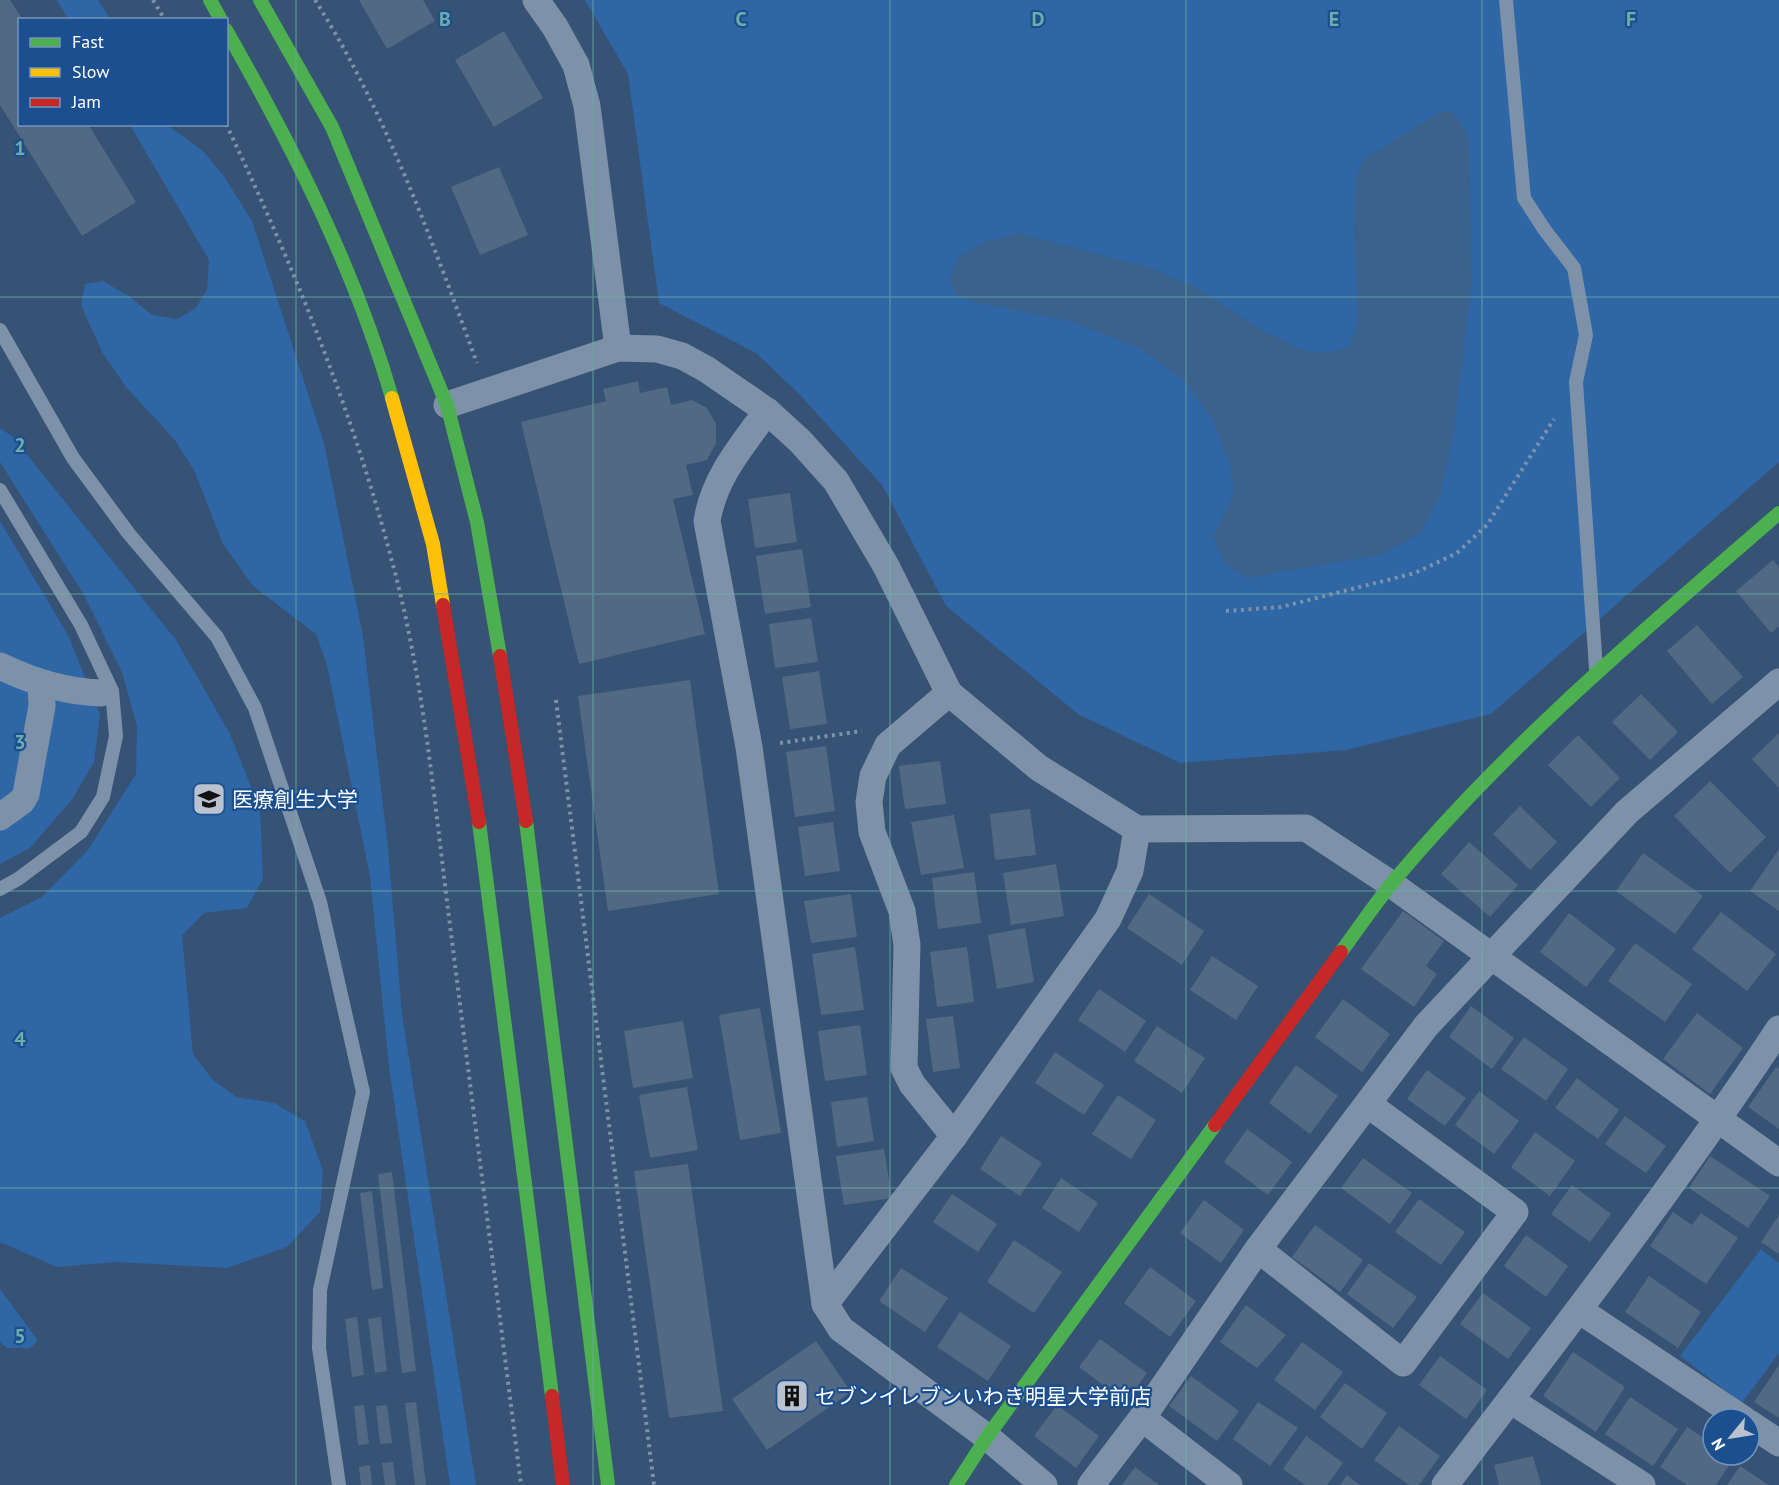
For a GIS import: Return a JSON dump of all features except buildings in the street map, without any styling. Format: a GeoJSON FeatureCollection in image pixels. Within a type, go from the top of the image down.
{"type":"FeatureCollection","features":[{"type":"Feature","properties":{"kind":"street"},"geometry":{"type":"LineString","coordinates":[[210,0],[219,18]]}},
{"type":"Feature","properties":{"kind":"street"},"geometry":{"type":"LineString","coordinates":[[260,0],[332,127],[447,405],[477,522],[522,788],[608,1485]]}},
{"type":"Feature","properties":{"kind":"street"},"geometry":{"type":"LineString","coordinates":[[536,0],[555,27],[576,65],[587,106],[618,348]]}},
{"type":"Feature","properties":{"kind":"street"},"geometry":{"type":"LineString","coordinates":[[228,34],[274,115],[315,201],[377,348],[433,544],[475,790],[563,1485]]}},
{"type":"Feature","properties":{"kind":"street"},"geometry":{"type":"LineString","coordinates":[[447,405],[618,348],[657,349],[682,356],[767,411],[800,441],[836,481],[886,566],[949,693],[1039,768],[1137,829],[1305,828],[1390,884],[1779,1163]]}},
{"type":"Feature","properties":{"kind":"street"},"geometry":{"type":"LineString","coordinates":[[767,411],[726,468],[711,498],[707,521],[749,747],[825,1304],[841,1329],[987,1437],[1044,1485]]}},
{"type":"Feature","properties":{"kind":"street"},"geometry":{"type":"LineString","coordinates":[[956,1485],[987,1437],[1390,884],[1482,782],[1596,672],[1779,513]]}},
{"type":"Feature","properties":{"kind":"street"},"geometry":{"type":"LineString","coordinates":[[0,666],[41,684],[81,693],[101,693]]}},
{"type":"Feature","properties":{"kind":"street"},"geometry":{"type":"LineString","coordinates":[[1091,1485],[1142,1418],[1258,1249],[1369,1105],[1426,1026],[1627,812],[1779,682]]}},
{"type":"Feature","properties":{"kind":"street"},"geometry":{"type":"LineString","coordinates":[[0,817],[22,801],[26,794],[42,706],[41,684]]}},
{"type":"Feature","properties":{"kind":"street"},"geometry":{"type":"LineString","coordinates":[[949,693],[888,745],[873,776],[869,802],[872,832],[902,910],[907,945],[904,1068],[912,1084],[954,1136]]}},
{"type":"Feature","properties":{"kind":"street"},"geometry":{"type":"LineString","coordinates":[[825,1304],[954,1136],[1108,919],[1130,871],[1137,829]]}},
{"type":"Feature","properties":{"kind":"street"},"geometry":{"type":"LineString","coordinates":[[1446,1485],[1579,1310],[1718,1120],[1779,1029]]}},
{"type":"Feature","properties":{"kind":"street"},"geometry":{"type":"LineString","coordinates":[[1258,1249],[1403,1363],[1515,1212],[1369,1105]]}},
{"type":"Feature","properties":{"kind":"street"},"geometry":{"type":"LineString","coordinates":[[1579,1310],[1725,1407]]}},
{"type":"Feature","properties":{"kind":"street"},"geometry":{"type":"LineString","coordinates":[[1510,1400],[1642,1485]]}},
{"type":"Feature","properties":{"kind":"street"},"geometry":{"type":"LineString","coordinates":[[1142,1418],[1229,1485]]}},
{"type":"Feature","properties":{"kind":"street"},"geometry":{"type":"LineString","coordinates":[[1761,1431],[1779,1443]]}},
{"type":"Feature","properties":{"kind":"lane"},"geometry":{"type":"LineString","coordinates":[[1506,0],[1524,198],[1574,268],[1586,335],[1576,382],[1596,672]]}},
{"type":"Feature","properties":{"kind":"lane"},"geometry":{"type":"LineString","coordinates":[[0,330],[73,458],[129,534],[217,637],[255,708],[320,902],[363,1092],[320,1290],[319,1348],[339,1485]]}},
{"type":"Feature","properties":{"kind":"lane"},"geometry":{"type":"LineString","coordinates":[[0,490],[81,625],[112,691],[116,736],[103,797],[81,832],[18,879],[0,889]]}},
{"type":"Feature","properties":{"kind":"path"},"geometry":{"type":"LineString","coordinates":[[153,0],[164,18]]}},
{"type":"Feature","properties":{"kind":"path"},"geometry":{"type":"LineString","coordinates":[[315,0],[337,35],[421,212],[488,392]]}},
{"type":"Feature","properties":{"kind":"path"},"geometry":{"type":"LineString","coordinates":[[227,126],[270,217],[321,339],[358,445],[394,567],[422,708],[521,1485]]}},
{"type":"Feature","properties":{"kind":"path"},"geometry":{"type":"LineString","coordinates":[[1226,610],[1281,607],[1415,573],[1458,554],[1487,525],[1576,382]]}},
{"type":"Feature","properties":{"kind":"path"},"geometry":{"type":"LineString","coordinates":[[556,700],[654,1485]]}},
{"type":"Feature","properties":{"kind":"path"},"geometry":{"type":"LineString","coordinates":[[749,747],[866,731],[888,745]]}},
{"type":"Feature","properties":{"kind":"shaded area"},"geometry":{"type":"Polygon","coordinates":[[[57,0],[98,0],[109,18],[67,18],[57,0]]]}},
{"type":"Feature","properties":{"kind":"shaded area"},"geometry":{"type":"Polygon","coordinates":[[[585,0],[1779,0],[1779,462],[1491,714],[1347,750],[1180,763],[1078,714],[946,606],[882,485],[799,394],[756,353],[659,303],[628,74],[585,0]]]}},
{"type":"Feature","properties":{"kind":"shaded area"},"geometry":{"type":"Polygon","coordinates":[[[1442,111],[1454,113],[1469,137],[1472,284],[1453,436],[1441,493],[1421,533],[1382,555],[1247,578],[1224,563],[1213,536],[1234,493],[1230,464],[1211,417],[1184,380],[1139,348],[1070,321],[978,303],[957,296],[949,280],[958,257],[985,242],[1019,233],[1151,268],[1195,287],[1264,331],[1310,353],[1334,351],[1350,346],[1358,318],[1354,231],[1355,180],[1364,159],[1442,111]]]}},
{"type":"Feature","properties":{"kind":"shaded area"},"geometry":{"type":"Polygon","coordinates":[[[131,126],[168,126],[203,151],[223,175],[252,221],[324,443],[363,636],[388,848],[402,1014],[476,1485],[450,1485],[389,1067],[370,876],[327,665],[316,634],[253,586],[223,544],[194,470],[174,439],[126,387],[102,352],[81,305],[85,284],[103,281],[130,297],[152,315],[177,319],[196,308],[207,290],[209,260],[131,126]]]}},
{"type":"Feature","properties":{"kind":"shaded area"},"geometry":{"type":"Polygon","coordinates":[[[0,428],[13,437],[176,640],[230,734],[260,809],[263,879],[247,908],[204,913],[182,935],[193,1054],[212,1079],[236,1097],[274,1103],[305,1121],[323,1171],[320,1212],[287,1247],[227,1268],[116,1262],[57,1267],[0,1242],[0,918],[42,897],[88,850],[136,774],[137,726],[122,672],[84,595],[0,462],[0,428]]]}},
{"type":"Feature","properties":{"kind":"shaded area"},"geometry":{"type":"Polygon","coordinates":[[[0,521],[68,635],[100,714],[94,762],[73,798],[30,848],[0,864],[0,521]]]}},
{"type":"Feature","properties":{"kind":"shaded area"},"geometry":{"type":"Polygon","coordinates":[[[1761,1249],[1779,1263],[1779,1353],[1742,1403],[1680,1356],[1761,1249]]]}},
{"type":"Feature","properties":{"kind":"shaded area"},"geometry":{"type":"Polygon","coordinates":[[[0,1289],[38,1341],[30,1348],[7,1348],[0,1342],[0,1289]]]}},
{"type":"Feature","properties":{"kind":"traffic: fast"},"geometry":{"type":"LineString","coordinates":[[210,0],[220,18]]}},
{"type":"Feature","properties":{"kind":"traffic: fast"},"geometry":{"type":"LineString","coordinates":[[260,0],[332,127],[447,405],[477,522],[500,656]]}},
{"type":"Feature","properties":{"kind":"traffic: fast"},"geometry":{"type":"LineString","coordinates":[[228,34],[298,163],[341,255],[360,302],[392,398]]}},
{"type":"Feature","properties":{"kind":"traffic: fast"},"geometry":{"type":"LineString","coordinates":[[1341,952],[1392,883],[1482,783],[1578,690],[1779,513]]}},
{"type":"Feature","properties":{"kind":"traffic: fast"},"geometry":{"type":"LineString","coordinates":[[526,821],[608,1485]]}},
{"type":"Feature","properties":{"kind":"traffic: fast"},"geometry":{"type":"LineString","coordinates":[[479,822],[552,1396]]}},
{"type":"Feature","properties":{"kind":"traffic: fast"},"geometry":{"type":"LineString","coordinates":[[956,1485],[987,1437],[1215,1125]]}},
{"type":"Feature","properties":{"kind":"traffic: slow"},"geometry":{"type":"LineString","coordinates":[[392,398],[433,544],[443,605]]}},
{"type":"Feature","properties":{"kind":"traffic: jam"},"geometry":{"type":"LineString","coordinates":[[443,605],[479,822]]}},
{"type":"Feature","properties":{"kind":"traffic: jam"},"geometry":{"type":"LineString","coordinates":[[500,656],[526,821]]}},
{"type":"Feature","properties":{"kind":"traffic: jam"},"geometry":{"type":"LineString","coordinates":[[1215,1125],[1341,952]]}},
{"type":"Feature","properties":{"kind":"traffic: jam"},"geometry":{"type":"LineString","coordinates":[[552,1396],[563,1485]]}},
{"type":"Feature","properties":{"kind":"place","name":"医療創生大学"},"geometry":{"type":"Point","coordinates":[209,799]}},
{"type":"Feature","properties":{"kind":"place","name":"セブンイレブンいわき明星大学前店"},"geometry":{"type":"Point","coordinates":[792,1396]}}]}
